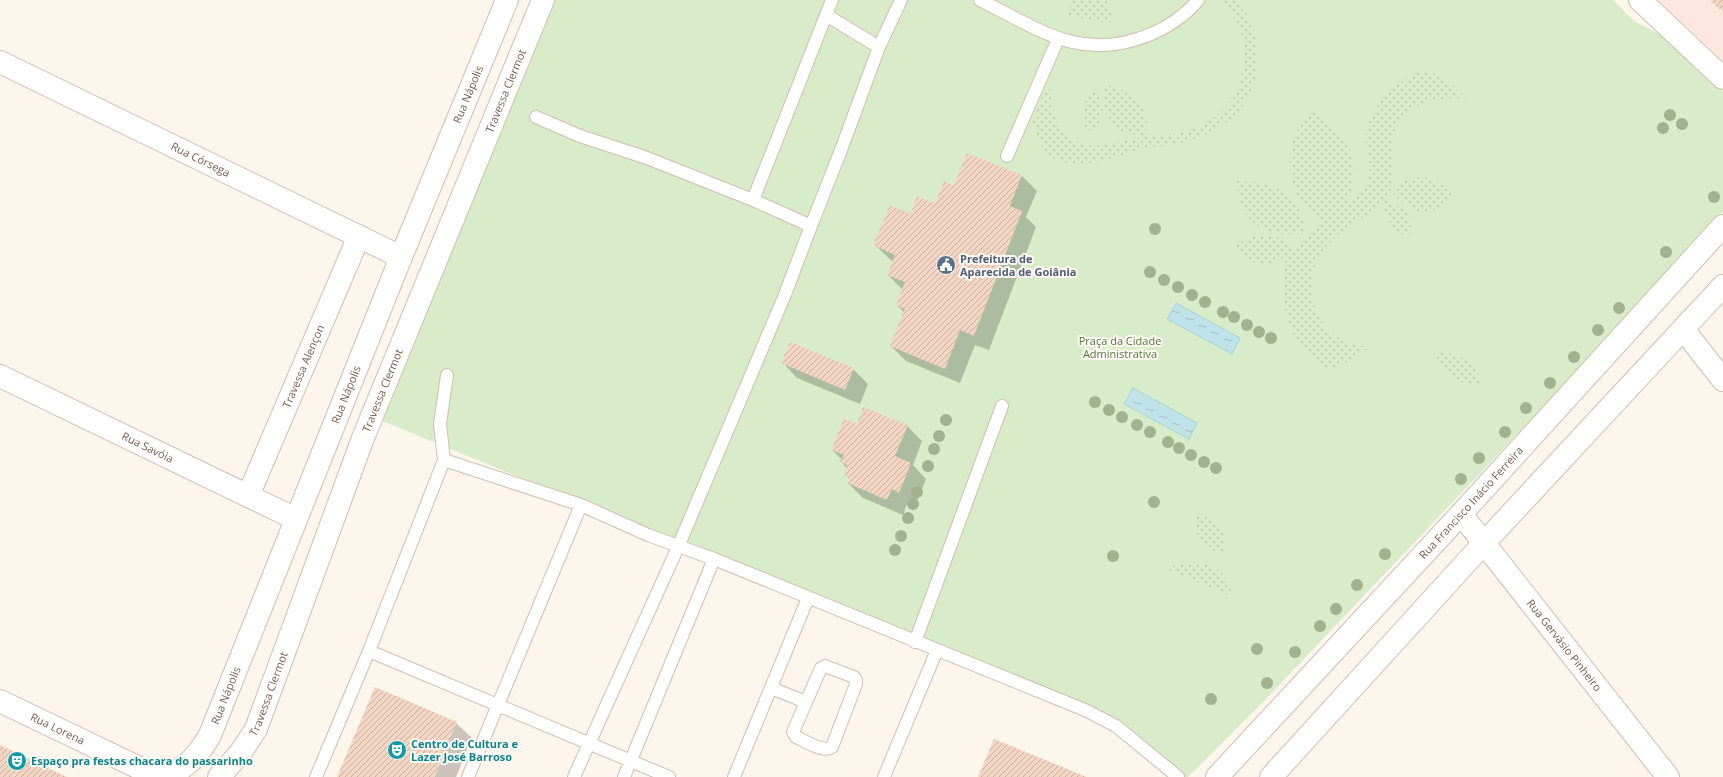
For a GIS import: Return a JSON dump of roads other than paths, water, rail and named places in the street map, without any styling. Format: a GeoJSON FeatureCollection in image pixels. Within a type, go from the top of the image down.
{"type":"FeatureCollection","features":[{"type":"Feature","properties":{"kind":"street","name":"Rua Nápolis"},"geometry":{"type":"LineString","coordinates":[[169,777],[201,752],[210,735],[402,257],[508,0]]}},
{"type":"Feature","properties":{"kind":"street"},"geometry":{"type":"LineString","coordinates":[[518,0],[541,4]]}},
{"type":"Feature","properties":{"kind":"street"},"geometry":{"type":"LineString","coordinates":[[1640,0],[1723,78]]}},
{"type":"Feature","properties":{"kind":"street","name":"Travessa Clermot"},"geometry":{"type":"LineString","coordinates":[[219,777],[241,752],[256,729],[363,438],[541,4]]}},
{"type":"Feature","properties":{"kind":"street","name":"Rua Córsega"},"geometry":{"type":"LineString","coordinates":[[0,62],[402,257]]}},
{"type":"Feature","properties":{"kind":"street","name":"Rua Francisco Inácio Ferreira"},"geometry":{"type":"LineString","coordinates":[[1217,777],[1461,514],[1723,226]]}},
{"type":"Feature","properties":{"kind":"street","name":"Travessa Alençon"},"geometry":{"type":"LineString","coordinates":[[248,496],[359,236]]}},
{"type":"Feature","properties":{"kind":"street"},"geometry":{"type":"LineString","coordinates":[[1271,777],[1484,543],[1723,286]]}},
{"type":"Feature","properties":{"kind":"street"},"geometry":{"type":"LineString","coordinates":[[1683,329],[1723,380]]}},
{"type":"Feature","properties":{"kind":"street","name":"Rua Savóia"},"geometry":{"type":"LineString","coordinates":[[0,376],[296,519]]}},
{"type":"Feature","properties":{"kind":"street","name":"Rua Gervásio Pinheiro"},"geometry":{"type":"LineString","coordinates":[[1461,514],[1668,777]]}},
{"type":"Feature","properties":{"kind":"street","name":"Rua Lorena"},"geometry":{"type":"LineString","coordinates":[[0,701],[158,777]]}},
{"type":"Feature","properties":{"kind":"lane"},"geometry":{"type":"LineString","coordinates":[[753,200],[832,0]]}},
{"type":"Feature","properties":{"kind":"lane"},"geometry":{"type":"LineString","coordinates":[[574,777],[588,743],[678,547],[784,297],[842,150],[879,47],[901,0]]}},
{"type":"Feature","properties":{"kind":"lane"},"geometry":{"type":"LineString","coordinates":[[980,0],[1058,39],[1086,45],[1104,46],[1122,44],[1157,32],[1183,14],[1198,0]]}},
{"type":"Feature","properties":{"kind":"lane"},"geometry":{"type":"LineString","coordinates":[[826,15],[879,47]]}},
{"type":"Feature","properties":{"kind":"lane"},"geometry":{"type":"LineString","coordinates":[[1006,156],[1058,39]]}},
{"type":"Feature","properties":{"kind":"lane"},"geometry":{"type":"LineString","coordinates":[[536,117],[580,136],[647,158],[753,200],[811,226]]}},
{"type":"Feature","properties":{"kind":"lane"},"geometry":{"type":"LineString","coordinates":[[316,777],[369,651],[444,460],[440,424],[447,375]]}},
{"type":"Feature","properties":{"kind":"lane"},"geometry":{"type":"LineString","coordinates":[[915,642],[1002,406]]}},
{"type":"Feature","properties":{"kind":"lane"},"geometry":{"type":"LineString","coordinates":[[444,460],[581,505],[648,535],[714,559],[1102,717],[1126,733],[1178,777]]}},
{"type":"Feature","properties":{"kind":"lane"},"geometry":{"type":"LineString","coordinates":[[468,777],[581,505]]}},
{"type":"Feature","properties":{"kind":"lane"},"geometry":{"type":"LineString","coordinates":[[624,777],[714,559]]}},
{"type":"Feature","properties":{"kind":"lane"},"geometry":{"type":"LineString","coordinates":[[734,777],[808,598]]}},
{"type":"Feature","properties":{"kind":"lane"},"geometry":{"type":"LineString","coordinates":[[884,777],[937,650]]}},
{"type":"Feature","properties":{"kind":"lane"},"geometry":{"type":"LineString","coordinates":[[369,651],[669,777]]}},
{"type":"Feature","properties":{"kind":"lane"},"geometry":{"type":"LineString","coordinates":[[825,666],[854,677],[856,680],[856,684],[832,747],[829,749],[823,749],[796,737],[793,732],[806,702],[821,668],[825,666]]}},
{"type":"Feature","properties":{"kind":"lane"},"geometry":{"type":"LineString","coordinates":[[771,688],[806,702]]}},
{"type":"Feature","properties":{"kind":"water"},"geometry":{"type":"Polygon","coordinates":[[[1176,303],[1240,338],[1232,354],[1167,319],[1176,303]]]}},
{"type":"Feature","properties":{"kind":"water"},"geometry":{"type":"Polygon","coordinates":[[[1133,388],[1197,423],[1189,439],[1124,404],[1133,388]]]}},
{"type":"Feature","properties":{"kind":"place","name":"Prefeitura de Aparecida de Goiânia"},"geometry":{"type":"Point","coordinates":[946,265]}},
{"type":"Feature","properties":{"kind":"place","name":"Centro de Cultura e Lazer José Barroso"},"geometry":{"type":"Point","coordinates":[397,750]}},
{"type":"Feature","properties":{"kind":"place","name":"Espaço pra festas chacara do passarinho"},"geometry":{"type":"Point","coordinates":[17,761]}},
{"type":"Feature","properties":{"kind":"park label","name":"Praça da Cidade Administrativa"},"geometry":{"type":"Point","coordinates":[1120,347]}}]}
